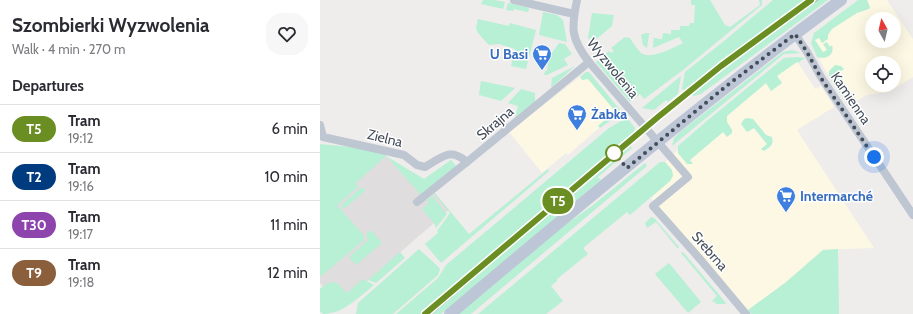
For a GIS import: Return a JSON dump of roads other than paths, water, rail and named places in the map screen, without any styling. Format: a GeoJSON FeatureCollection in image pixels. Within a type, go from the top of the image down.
{"type":"FeatureCollection","features":[{"type":"Feature","properties":{"kind":"main road"},"geometry":{"type":"LineString","coordinates":[[450,314],[725,87],[842,0]]}},
{"type":"Feature","properties":{"kind":"street"},"geometry":{"type":"LineString","coordinates":[[514,0],[574,14]]}},
{"type":"Feature","properties":{"kind":"street","name":"Wyzwolenia"},"geometry":{"type":"LineString","coordinates":[[577,0],[573,28],[574,40],[579,50],[688,177],[653,206]]}},
{"type":"Feature","properties":{"kind":"street","name":"Kamienna"},"geometry":{"type":"LineString","coordinates":[[795,34],[821,78],[913,215]]}},
{"type":"Feature","properties":{"kind":"street","name":"Skrajna"},"geometry":{"type":"LineString","coordinates":[[417,202],[589,62]]}},
{"type":"Feature","properties":{"kind":"street","name":"Zielna"},"geometry":{"type":"LineString","coordinates":[[320,126],[323,137],[404,155],[417,165],[425,167],[445,156],[453,154],[460,156],[468,162]]}},
{"type":"Feature","properties":{"kind":"street","name":"Srebrna"},"geometry":{"type":"LineString","coordinates":[[653,206],[746,314]]}},
{"type":"Feature","properties":{"kind":"tram line","name":"T5"},"geometry":{"type":"LineString","coordinates":[[425,314],[622,146],[721,66],[811,0]]}},
{"type":"Feature","properties":{"kind":"tram line"},"geometry":{"type":"LineString","coordinates":[[432,314],[649,129],[735,60],[818,0]]}},
{"type":"Feature","properties":{"kind":"place","name":"U Basi"},"geometry":{"type":"Point","coordinates":[542,71]}},
{"type":"Feature","properties":{"kind":"place","name":"Żabka"},"geometry":{"type":"Point","coordinates":[577,131]}},
{"type":"Feature","properties":{"kind":"place","name":"Intermarché"},"geometry":{"type":"Point","coordinates":[786,213]}}]}
